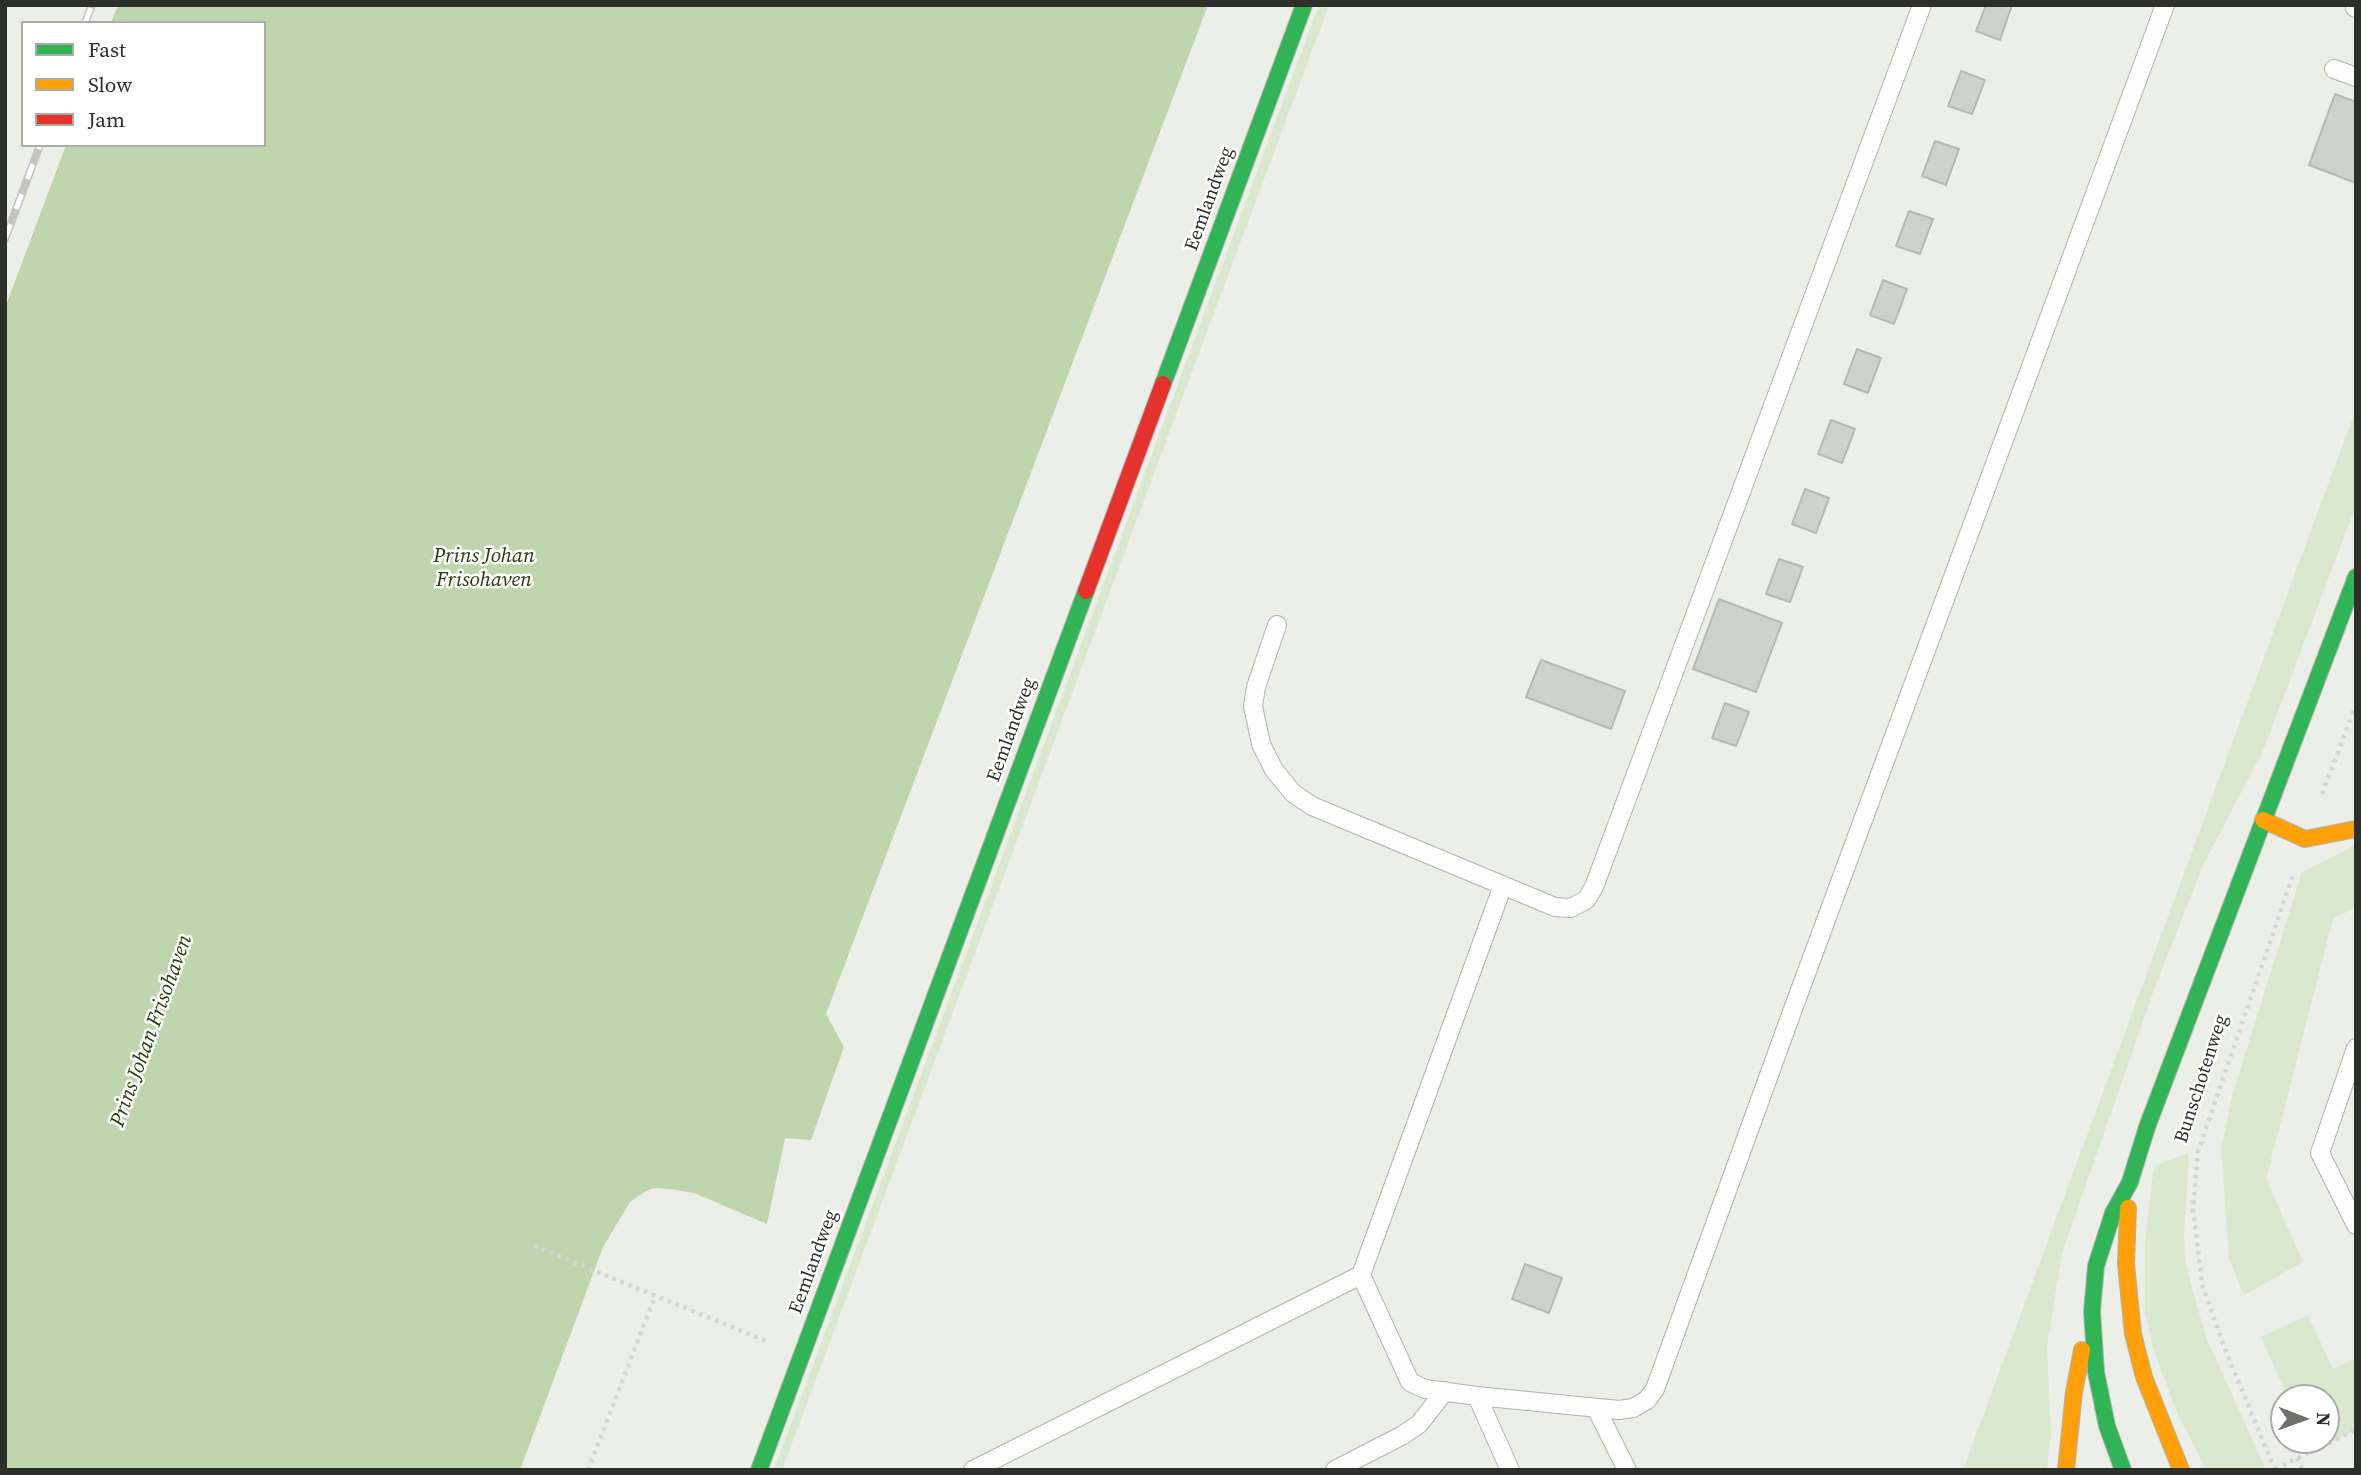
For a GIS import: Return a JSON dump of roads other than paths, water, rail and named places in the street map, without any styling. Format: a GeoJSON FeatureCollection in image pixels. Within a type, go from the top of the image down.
{"type":"FeatureCollection","features":[{"type":"Feature","properties":{"kind":"street","name":"Eemlandweg"},"geometry":{"type":"LineString","coordinates":[[759,1470],[1304,5]]}},
{"type":"Feature","properties":{"kind":"street","name":"Bunschotenweg"},"geometry":{"type":"LineString","coordinates":[[2066,1470],[2074,1392],[2092,1311],[2096,1266],[2113,1213],[2130,1182],[2147,1127],[2356,577]]}},
{"type":"Feature","properties":{"kind":"street"},"geometry":{"type":"LineString","coordinates":[[2263,820],[2305,839],[2356,829]]}},
{"type":"Feature","properties":{"kind":"street","name":"Bunschotenweg"},"geometry":{"type":"LineString","coordinates":[[2130,1182],[2126,1264],[2133,1334],[2144,1377],[2181,1470]]}},
{"type":"Feature","properties":{"kind":"street","name":"Bunschotenweg"},"geometry":{"type":"LineString","coordinates":[[2092,1311],[2100,1397],[2123,1470]]}},
{"type":"Feature","properties":{"kind":"lane"},"geometry":{"type":"LineString","coordinates":[[1277,625],[1256,687],[1253,706],[1261,744],[1275,770],[1293,793],[1312,806],[1555,907],[1571,908],[1586,900],[1594,887],[1922,5]]}},
{"type":"Feature","properties":{"kind":"lane"},"geometry":{"type":"LineString","coordinates":[[1361,1275],[1410,1382],[1425,1389],[1619,1410],[1633,1408],[1647,1400],[1655,1389],[2165,5]]}},
{"type":"Feature","properties":{"kind":"lane"},"geometry":{"type":"LineString","coordinates":[[2334,69],[2356,77]]}},
{"type":"Feature","properties":{"kind":"lane"},"geometry":{"type":"LineString","coordinates":[[973,1470],[1361,1275],[1503,885]]}},
{"type":"Feature","properties":{"kind":"lane"},"geometry":{"type":"LineString","coordinates":[[2356,1048],[2320,1153],[2356,1225]]}},
{"type":"Feature","properties":{"kind":"lane"},"geometry":{"type":"LineString","coordinates":[[1335,1470],[1419,1424],[1445,1391]]}},
{"type":"Feature","properties":{"kind":"lane"},"geometry":{"type":"LineString","coordinates":[[1477,1396],[1510,1470]]}},
{"type":"Feature","properties":{"kind":"lane"},"geometry":{"type":"LineString","coordinates":[[1596,1408],[1627,1470]]}},
{"type":"Feature","properties":{"kind":"water","name":"Prins Johan Frisohaven"},"geometry":{"type":"Polygon","coordinates":[[[118,5],[1208,5],[826,1014],[844,1047],[811,1140],[785,1138],[767,1224],[694,1193],[670,1189],[654,1188],[630,1202],[603,1247],[520,1470],[5,1470],[5,308],[65,147],[266,147],[266,21],[112,21],[118,5]]]}},
{"type":"Feature","properties":{"kind":"railway"},"geometry":{"type":"LineString","coordinates":[[86,21],[92,5]]}},
{"type":"Feature","properties":{"kind":"railway"},"geometry":{"type":"LineString","coordinates":[[5,239],[39,147]]}}]}
